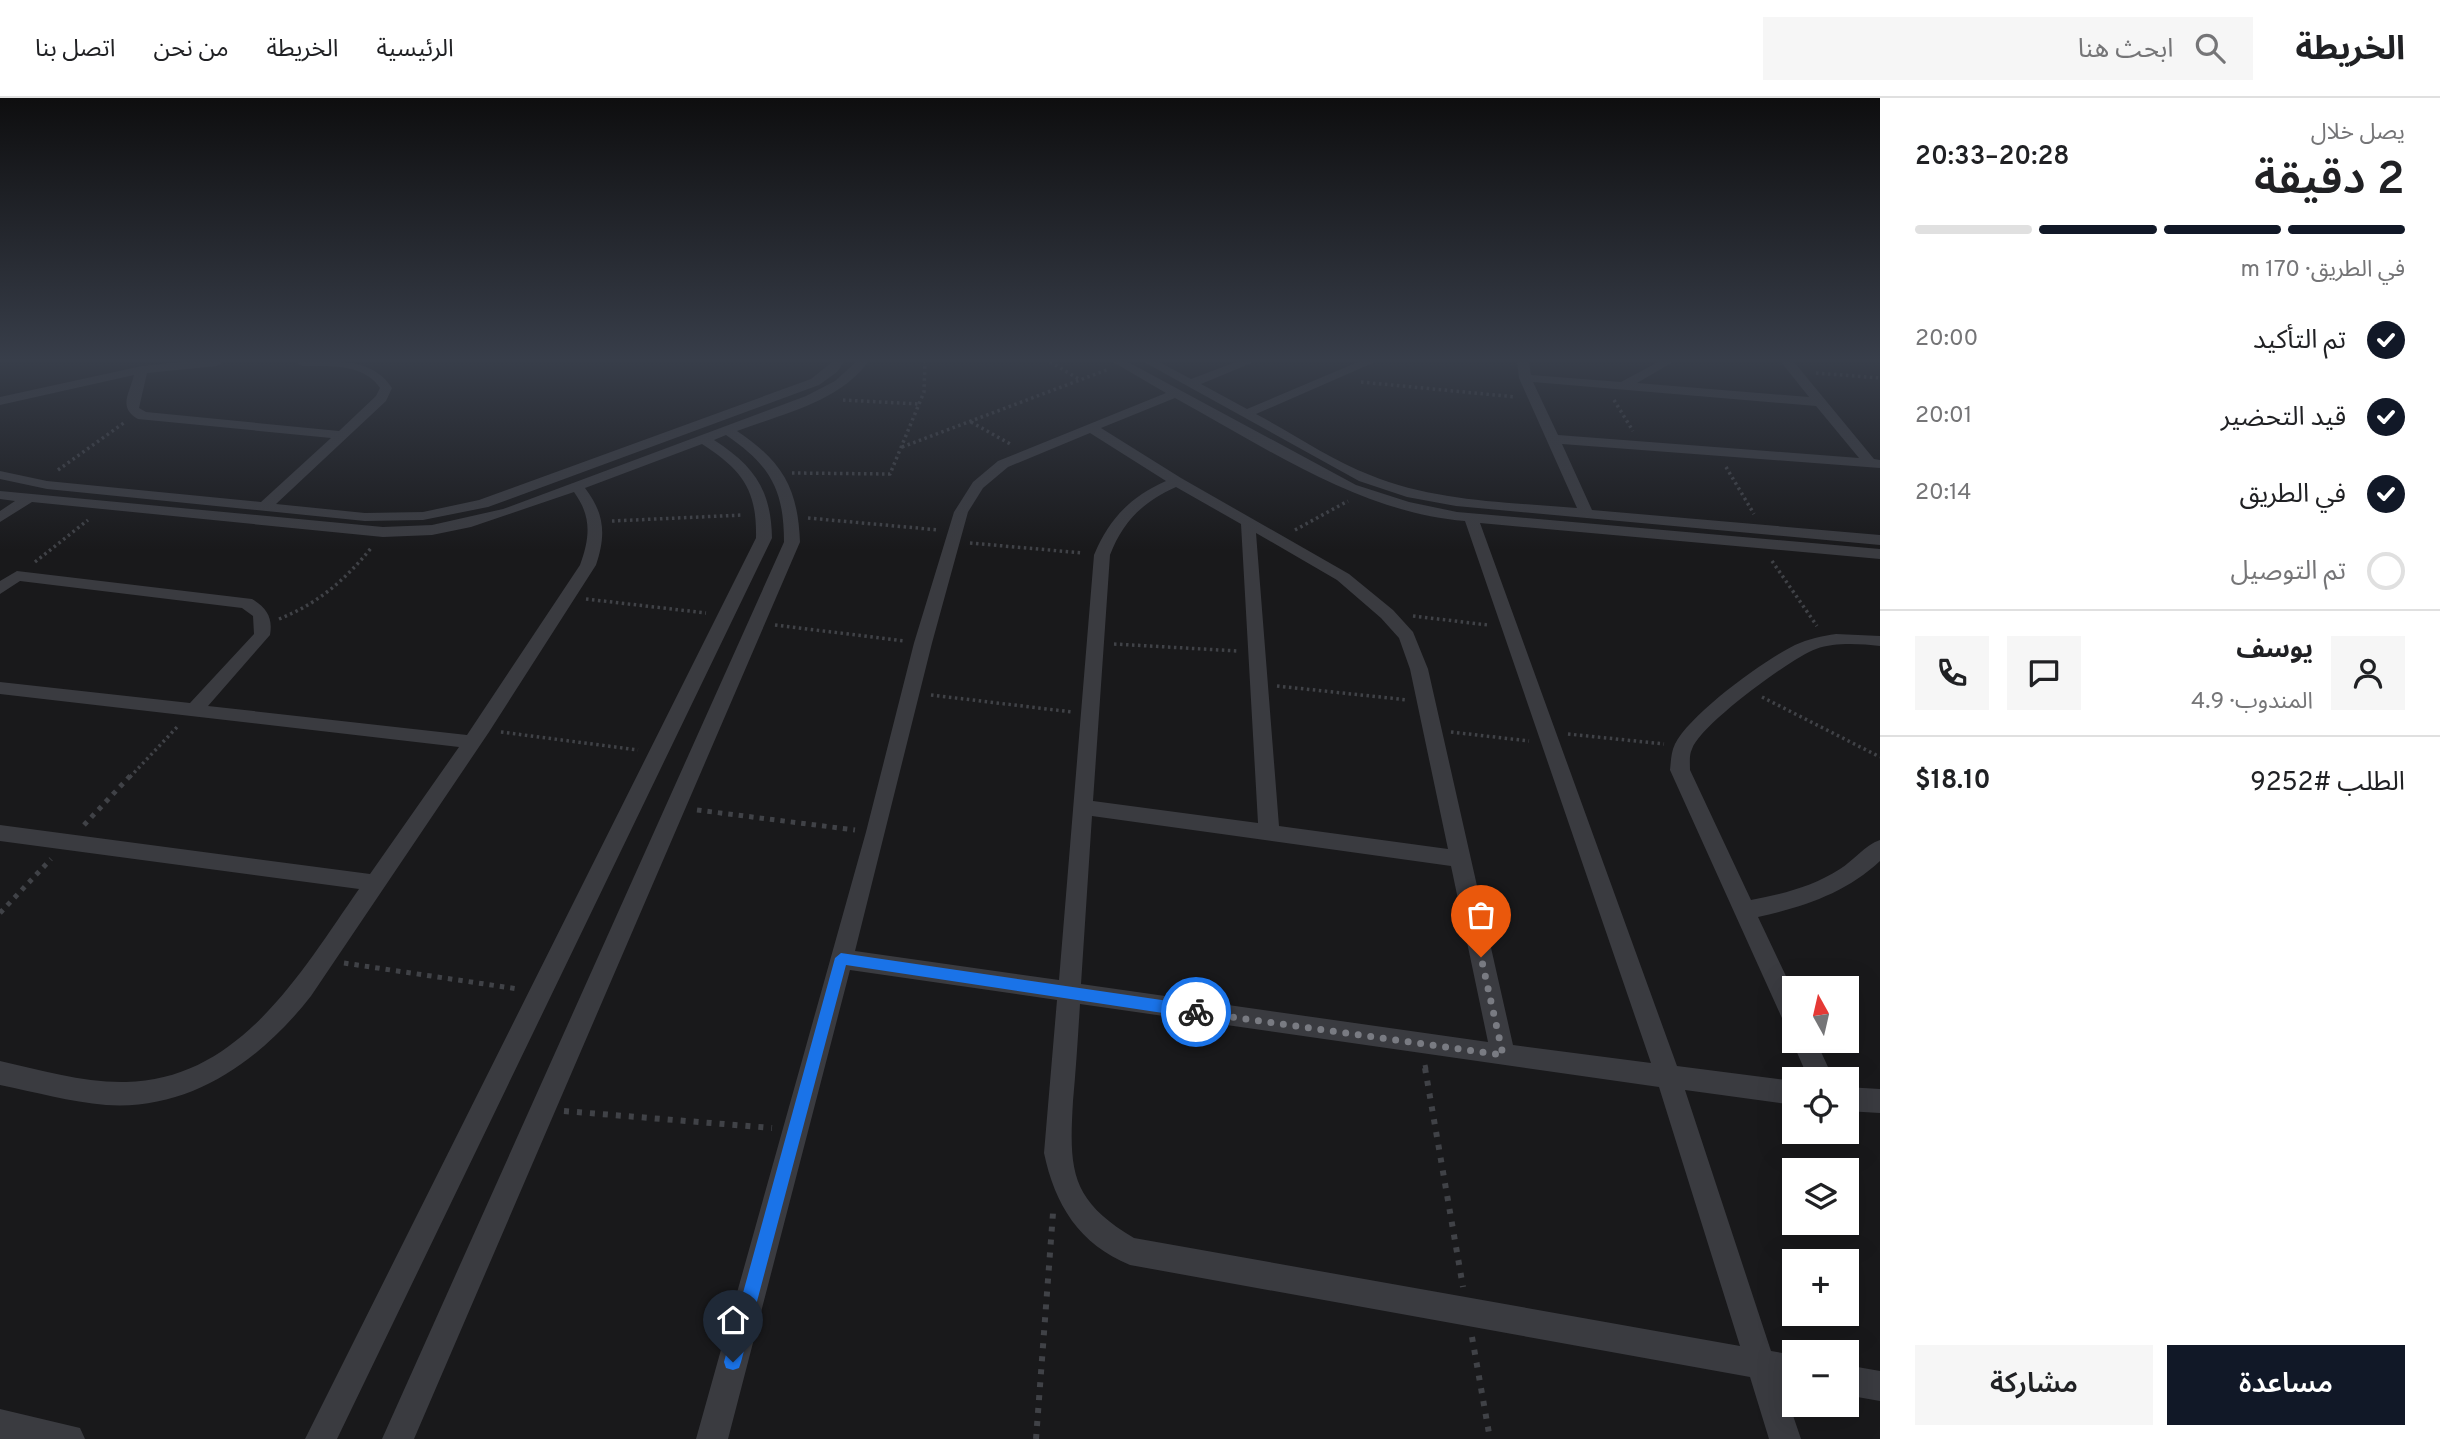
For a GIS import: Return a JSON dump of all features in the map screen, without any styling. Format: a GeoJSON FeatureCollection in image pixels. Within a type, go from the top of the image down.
{"type":"FeatureCollection","features":[{"type":"Feature","properties":{"kind":"street"},"geometry":{"type":"LineString","coordinates":[[224,425],[342,435]]}},
{"type":"Feature","properties":{"kind":"street"},"geometry":{"type":"LineString","coordinates":[[264,506],[353,425]]}},
{"type":"Feature","properties":{"kind":"street"},"geometry":{"type":"LineString","coordinates":[[0,475],[39,483],[393,518],[443,513],[483,504],[699,425]]}},
{"type":"Feature","properties":{"kind":"street"},"geometry":{"type":"LineString","coordinates":[[0,495],[383,532],[432,530],[471,523],[577,487],[742,425]]}},
{"type":"Feature","properties":{"kind":"street"},"geometry":{"type":"LineString","coordinates":[[712,1439],[953,536],[969,494],[983,478],[1003,464],[1096,425]]}},
{"type":"Feature","properties":{"kind":"street"},"geometry":{"type":"LineString","coordinates":[[1241,425],[1307,466],[1364,493],[1406,506],[1471,517],[1761,536],[1880,540]]}},
{"type":"Feature","properties":{"kind":"street"},"geometry":{"type":"LineString","coordinates":[[1266,425],[1364,478],[1412,494],[1456,502],[1587,514],[1761,536],[1880,554]]}},
{"type":"Feature","properties":{"kind":"street"},"geometry":{"type":"LineString","coordinates":[[1546,425],[1587,514]]}},
{"type":"Feature","properties":{"kind":"street"},"geometry":{"type":"LineString","coordinates":[[1840,425],[1875,463]]}},
{"type":"Feature","properties":{"kind":"street"},"geometry":{"type":"LineString","coordinates":[[1090,427],[1176,481],[1343,577],[1387,614],[1407,636],[1427,702],[1503,1055]]}},
{"type":"Feature","properties":{"kind":"street"},"geometry":{"type":"LineString","coordinates":[[398,1439],[792,542],[793,516],[786,489],[753,447],[727,430]]}},
{"type":"Feature","properties":{"kind":"street"},"geometry":{"type":"LineString","coordinates":[[321,1439],[764,538],[765,514],[759,491],[746,471],[727,454],[703,439]]}},
{"type":"Feature","properties":{"kind":"street"},"geometry":{"type":"LineString","coordinates":[[1552,439],[1875,463]]}},
{"type":"Feature","properties":{"kind":"street"},"geometry":{"type":"LineString","coordinates":[[1176,481],[1149,494],[1127,510],[1111,530],[1102,555],[1057,1153],[1063,1183],[1073,1202],[1101,1235],[1130,1251],[1782,1368]]}},
{"type":"Feature","properties":{"kind":"street"},"geometry":{"type":"LineString","coordinates":[[0,1073],[106,1092],[134,1094],[165,1089],[198,1077],[229,1060],[256,1040],[279,1017],[376,883],[568,597],[597,543],[598,522],[591,503],[577,487]]}},
{"type":"Feature","properties":{"kind":"street"},"geometry":{"type":"LineString","coordinates":[[0,518],[27,499]]}},
{"type":"Feature","properties":{"kind":"street"},"geometry":{"type":"LineString","coordinates":[[1471,517],[1668,1076],[1785,1439]]}},
{"type":"Feature","properties":{"kind":"street"},"geometry":{"type":"LineString","coordinates":[[1248,521],[1269,832]]}},
{"type":"Feature","properties":{"kind":"street"},"geometry":{"type":"LineString","coordinates":[[0,589],[18,576],[246,603],[257,608],[265,625],[262,635],[194,710]]}},
{"type":"Feature","properties":{"kind":"street"},"geometry":{"type":"LineString","coordinates":[[1782,993],[1680,770],[1682,746],[1695,729],[1791,653],[1812,644],[1880,641]]}},
{"type":"Feature","properties":{"kind":"street"},"geometry":{"type":"LineString","coordinates":[[0,688],[194,710],[477,736]]}},
{"type":"Feature","properties":{"kind":"street"},"geometry":{"type":"LineString","coordinates":[[1083,807],[1460,859]]}},
{"type":"Feature","properties":{"kind":"street"},"geometry":{"type":"LineString","coordinates":[[0,833],[376,883]]}},
{"type":"Feature","properties":{"kind":"street"},"geometry":{"type":"LineString","coordinates":[[1744,911],[1793,901],[1834,886],[1863,867],[1880,848]]}},
{"type":"Feature","properties":{"kind":"street"},"geometry":{"type":"LineString","coordinates":[[841,958],[1069,994],[1782,1091]]}},
{"type":"Feature","properties":{"kind":"street"},"geometry":{"type":"LineString","coordinates":[[1859,1100],[1880,1101]]}},
{"type":"Feature","properties":{"kind":"street"},"geometry":{"type":"LineString","coordinates":[[1859,1382],[1880,1386]]}},
{"type":"Feature","properties":{"kind":"street"},"geometry":{"type":"LineString","coordinates":[[0,1424],[69,1439]]}},
{"type":"Feature","properties":{"kind":"path"},"geometry":{"type":"LineString","coordinates":[[39,483],[122,425]]}},
{"type":"Feature","properties":{"kind":"path"},"geometry":{"type":"LineString","coordinates":[[776,473],[886,475],[891,472],[911,425]]}},
{"type":"Feature","properties":{"kind":"path"},"geometry":{"type":"LineString","coordinates":[[902,447],[961,425]]}},
{"type":"Feature","properties":{"kind":"path"},"geometry":{"type":"LineString","coordinates":[[976,425],[1027,453]]}},
{"type":"Feature","properties":{"kind":"path"},"geometry":{"type":"LineString","coordinates":[[1630,425],[1643,446]]}},
{"type":"Feature","properties":{"kind":"path"},"geometry":{"type":"LineString","coordinates":[[1717,452],[1761,536],[1828,642]]}},
{"type":"Feature","properties":{"kind":"path"},"geometry":{"type":"LineString","coordinates":[[1278,539],[1364,493]]}},
{"type":"Feature","properties":{"kind":"path"},"geometry":{"type":"LineString","coordinates":[[18,576],[105,506]]}},
{"type":"Feature","properties":{"kind":"path"},"geometry":{"type":"LineString","coordinates":[[598,522],[765,514]]}},
{"type":"Feature","properties":{"kind":"path"},"geometry":{"type":"LineString","coordinates":[[793,516],[1102,555]]}},
{"type":"Feature","properties":{"kind":"path"},"geometry":{"type":"LineString","coordinates":[[265,625],[321,600],[342,584],[383,532]]}},
{"type":"Feature","properties":{"kind":"path"},"geometry":{"type":"LineString","coordinates":[[568,597],[727,616]]}},
{"type":"Feature","properties":{"kind":"path"},"geometry":{"type":"LineString","coordinates":[[1387,614],[1510,627]]}},
{"type":"Feature","properties":{"kind":"path"},"geometry":{"type":"LineString","coordinates":[[757,623],[923,643]]}},
{"type":"Feature","properties":{"kind":"path"},"geometry":{"type":"LineString","coordinates":[[1095,643],[1257,652]]}},
{"type":"Feature","properties":{"kind":"path"},"geometry":{"type":"LineString","coordinates":[[1259,684],[1427,702]]}},
{"type":"Feature","properties":{"kind":"path"},"geometry":{"type":"LineString","coordinates":[[1746,689],[1880,757]]}},
{"type":"Feature","properties":{"kind":"path"},"geometry":{"type":"LineString","coordinates":[[910,692],[1090,715]]}},
{"type":"Feature","properties":{"kind":"path"},"geometry":{"type":"LineString","coordinates":[[0,913],[194,710]]}},
{"type":"Feature","properties":{"kind":"path"},"geometry":{"type":"LineString","coordinates":[[1433,730],[1682,746]]}},
{"type":"Feature","properties":{"kind":"path"},"geometry":{"type":"LineString","coordinates":[[477,736],[660,752]]}},
{"type":"Feature","properties":{"kind":"path"},"geometry":{"type":"LineString","coordinates":[[676,807],[876,832]]}},
{"type":"Feature","properties":{"kind":"path"},"geometry":{"type":"LineString","coordinates":[[322,960],[541,993]]}},
{"type":"Feature","properties":{"kind":"path"},"geometry":{"type":"LineString","coordinates":[[1421,1043],[1490,1439]]}},
{"type":"Feature","properties":{"kind":"path"},"geometry":{"type":"LineString","coordinates":[[542,1109],[794,1130]]}},
{"type":"Feature","properties":{"kind":"path"},"geometry":{"type":"LineString","coordinates":[[1036,1439],[1053,1208]]}},
{"type":"Feature","properties":{"kind":"way so far"},"geometry":{"type":"LineString","coordinates":[[1196,1012],[1503,1055],[1481,957]]}},
{"type":"Feature","properties":{"kind":"route"},"geometry":{"type":"LineString","coordinates":[[733,1362],[841,958],[1196,1012]]}}]}
